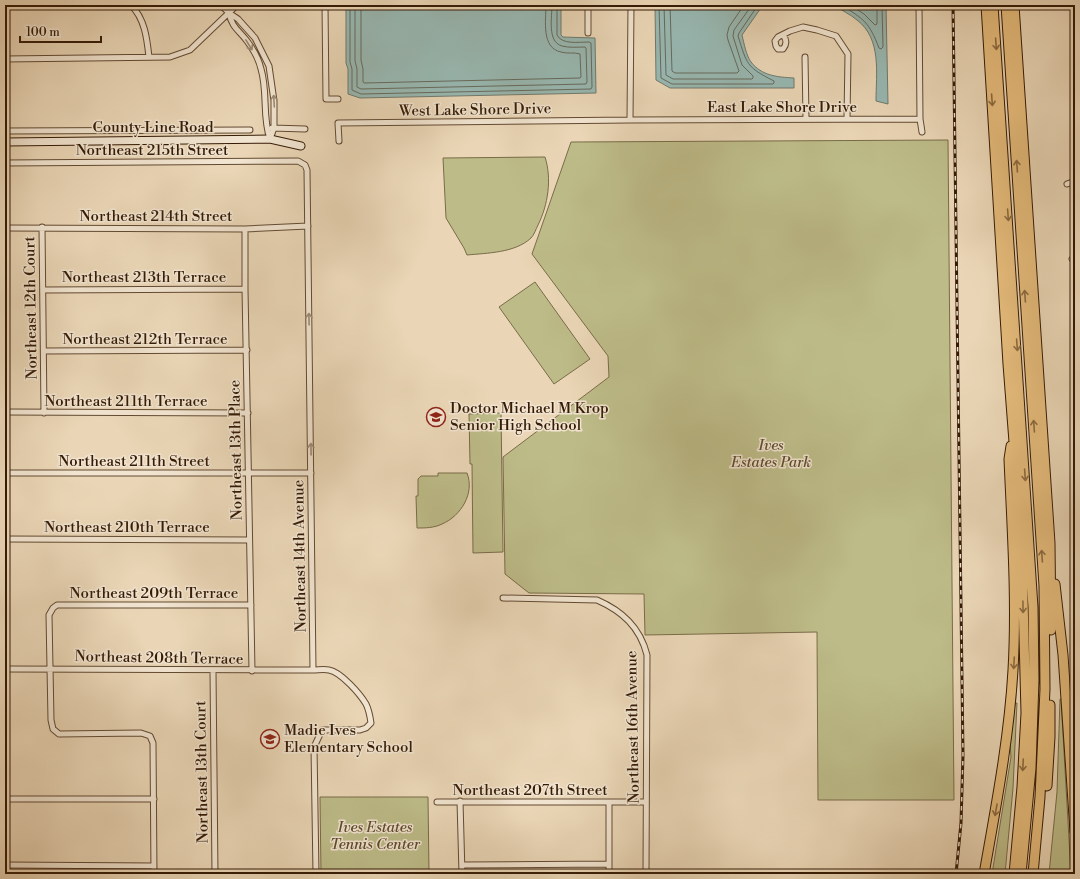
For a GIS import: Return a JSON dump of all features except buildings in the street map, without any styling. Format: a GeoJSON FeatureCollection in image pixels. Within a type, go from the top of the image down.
{"type":"FeatureCollection","features":[{"type":"Feature","properties":{"kind":"highway"},"geometry":{"type":"LineString","coordinates":[[986,5],[1008,364],[1022,561],[1026,713],[1014,874]]}},
{"type":"Feature","properties":{"kind":"highway"},"geometry":{"type":"LineString","coordinates":[[994,5],[1028,506],[1033,608],[1034,680],[1031,768],[1022,874]]}},
{"type":"Feature","properties":{"kind":"highway"},"geometry":{"type":"LineString","coordinates":[[1006,5],[1044,586],[1045,697],[1040,797],[1033,874]]}},
{"type":"Feature","properties":{"kind":"highway"},"geometry":{"type":"LineString","coordinates":[[1014,5],[1050,543],[1063,656],[1075,832]]}},
{"type":"Feature","properties":{"kind":"highway"},"geometry":{"type":"LineString","coordinates":[[984,874],[1004,762],[1013,672],[1015,581],[1009,459],[1013,429]]}},
{"type":"Feature","properties":{"kind":"highway"},"geometry":{"type":"LineString","coordinates":[[1038,874],[1050,737],[1050,543]]}},
{"type":"Feature","properties":{"kind":"street"},"geometry":{"type":"LineString","coordinates":[[131,5],[136,9],[146,31],[149,57]]}},
{"type":"Feature","properties":{"kind":"street"},"geometry":{"type":"LineString","coordinates":[[221,5],[238,19],[255,38],[269,66],[274,101],[274,128],[270,139]]}},
{"type":"Feature","properties":{"kind":"street"},"geometry":{"type":"LineString","coordinates":[[5,59],[170,57],[190,50],[237,5]]}},
{"type":"Feature","properties":{"kind":"street"},"geometry":{"type":"LineString","coordinates":[[325,5],[326,99],[338,99]]}},
{"type":"Feature","properties":{"kind":"street"},"geometry":{"type":"LineString","coordinates":[[588,5],[588,33]]}},
{"type":"Feature","properties":{"kind":"street"},"geometry":{"type":"LineString","coordinates":[[630,120],[631,5]]}},
{"type":"Feature","properties":{"kind":"street"},"geometry":{"type":"LineString","coordinates":[[919,5],[920,119],[922,132]]}},
{"type":"Feature","properties":{"kind":"street"},"geometry":{"type":"LineString","coordinates":[[1074,5],[1075,86]]}},
{"type":"Feature","properties":{"kind":"street"},"geometry":{"type":"LineString","coordinates":[[229,13],[232,24],[248,43],[261,68],[266,101],[266,128],[270,139]]}},
{"type":"Feature","properties":{"kind":"street"},"geometry":{"type":"LineString","coordinates":[[783,35],[803,27],[836,36],[848,54],[847,119]]}},
{"type":"Feature","properties":{"kind":"street"},"geometry":{"type":"LineString","coordinates":[[805,57],[806,119]]}},
{"type":"Feature","properties":{"kind":"street","name":"East Lake Shore Drive"},"geometry":{"type":"LineString","coordinates":[[630,120],[920,119]]}},
{"type":"Feature","properties":{"kind":"street","name":"West Lake Shore Drive"},"geometry":{"type":"LineString","coordinates":[[339,141],[338,123],[630,120]]}},
{"type":"Feature","properties":{"kind":"street"},"geometry":{"type":"LineString","coordinates":[[266,128],[305,128]]}},
{"type":"Feature","properties":{"kind":"street"},"geometry":{"type":"LineString","coordinates":[[5,132],[250,130]]}},
{"type":"Feature","properties":{"kind":"street","name":"County Line Road"},"geometry":{"type":"LineString","coordinates":[[5,142],[270,139],[301,146]]}},
{"type":"Feature","properties":{"kind":"street","name":"Northeast 215th Street"},"geometry":{"type":"LineString","coordinates":[[5,163],[298,161]]}},
{"type":"Feature","properties":{"kind":"street","name":"Northeast 14th Avenue"},"geometry":{"type":"LineString","coordinates":[[298,161],[305,165],[308,176],[313,670]]}},
{"type":"Feature","properties":{"kind":"street"},"geometry":{"type":"LineString","coordinates":[[1067,184],[1075,182]]}},
{"type":"Feature","properties":{"kind":"street","name":"Northeast 214th Street"},"geometry":{"type":"LineString","coordinates":[[5,228],[245,229],[308,226]]}},
{"type":"Feature","properties":{"kind":"street","name":"Northeast 12th Court"},"geometry":{"type":"LineString","coordinates":[[42,228],[44,413]]}},
{"type":"Feature","properties":{"kind":"street","name":"Northeast 13th Place"},"geometry":{"type":"LineString","coordinates":[[245,229],[252,671]]}},
{"type":"Feature","properties":{"kind":"street","name":"Northeast 213th Terrace"},"geometry":{"type":"LineString","coordinates":[[42,290],[245,289]]}},
{"type":"Feature","properties":{"kind":"street","name":"Northeast 212th Terrace"},"geometry":{"type":"LineString","coordinates":[[44,351],[247,350]]}},
{"type":"Feature","properties":{"kind":"street","name":"Northeast 211th Terrace"},"geometry":{"type":"LineString","coordinates":[[5,412],[248,412]]}},
{"type":"Feature","properties":{"kind":"street","name":"Northeast 211th Street"},"geometry":{"type":"LineString","coordinates":[[5,473],[311,473]]}},
{"type":"Feature","properties":{"kind":"street","name":"Northeast 210th Terrace"},"geometry":{"type":"LineString","coordinates":[[5,539],[250,540]]}},
{"type":"Feature","properties":{"kind":"street","name":"Northeast 16th Avenue"},"geometry":{"type":"LineString","coordinates":[[502,598],[596,600],[607,604],[622,615],[633,625],[639,634],[647,655],[646,874]]}},
{"type":"Feature","properties":{"kind":"street","name":"Northeast 209th Terrace"},"geometry":{"type":"LineString","coordinates":[[50,668],[49,616],[53,608],[57,605],[251,605]]}},
{"type":"Feature","properties":{"kind":"street"},"geometry":{"type":"LineString","coordinates":[[50,668],[51,720],[53,729],[59,734],[140,734],[150,736],[153,743],[154,874]]}},
{"type":"Feature","properties":{"kind":"street","name":"Northeast 208th Terrace"},"geometry":{"type":"LineString","coordinates":[[5,669],[50,668],[213,671],[313,670]]}},
{"type":"Feature","properties":{"kind":"street"},"geometry":{"type":"LineString","coordinates":[[313,670],[330,670],[336,672],[349,684],[366,704],[370,714],[371,723],[366,728],[360,730],[322,730],[314,747],[316,874]]}},
{"type":"Feature","properties":{"kind":"street","name":"Northeast 13th Court"},"geometry":{"type":"LineString","coordinates":[[213,671],[216,874]]}},
{"type":"Feature","properties":{"kind":"street"},"geometry":{"type":"LineString","coordinates":[[5,799],[154,800]]}},
{"type":"Feature","properties":{"kind":"street"},"geometry":{"type":"LineString","coordinates":[[460,801],[462,874]]}},
{"type":"Feature","properties":{"kind":"street","name":"Northeast 207th Street"},"geometry":{"type":"LineString","coordinates":[[437,802],[646,802]]}},
{"type":"Feature","properties":{"kind":"street"},"geometry":{"type":"LineString","coordinates":[[609,874],[610,802]]}},
{"type":"Feature","properties":{"kind":"street"},"geometry":{"type":"LineString","coordinates":[[462,865],[609,864]]}},
{"type":"Feature","properties":{"kind":"street"},"geometry":{"type":"LineString","coordinates":[[5,865],[154,866]]}},
{"type":"Feature","properties":{"kind":"green space","name":"Ives Estates Park"},"geometry":{"type":"Polygon","coordinates":[[[948,140],[954,800],[818,800],[817,632],[645,635],[644,594],[529,593],[505,574],[503,457],[609,377],[608,356],[532,254],[571,142],[948,140]]]}},
{"type":"Feature","properties":{"kind":"green space"},"geometry":{"type":"Polygon","coordinates":[[[545,157],[548,174],[548,192],[544,209],[532,237],[517,247],[492,253],[467,255],[446,218],[443,158],[545,157]]]}},
{"type":"Feature","properties":{"kind":"green space"},"geometry":{"type":"Polygon","coordinates":[[[535,282],[590,359],[554,384],[499,307],[535,282]]]}},
{"type":"Feature","properties":{"kind":"green space"},"geometry":{"type":"Polygon","coordinates":[[[501,413],[503,552],[473,553],[472,464],[470,464],[469,414],[501,413]]]}},
{"type":"Feature","properties":{"kind":"green space"},"geometry":{"type":"Polygon","coordinates":[[[438,473],[467,473],[469,481],[468,496],[460,510],[449,520],[436,526],[417,528],[416,496],[418,496],[418,479],[421,476],[438,476],[438,473]]]}},
{"type":"Feature","properties":{"kind":"green space"},"geometry":{"type":"Polygon","coordinates":[[[1060,699],[1071,874],[1049,874],[1057,792],[1060,699]]]}},
{"type":"Feature","properties":{"kind":"green space"},"geometry":{"type":"Polygon","coordinates":[[[1015,703],[1017,703],[1013,788],[1005,874],[992,874],[1011,757],[1010,743],[1015,703]]]}},
{"type":"Feature","properties":{"kind":"green space","name":"Ives Estates Tennis Center"},"geometry":{"type":"Polygon","coordinates":[[[320,797],[428,797],[429,874],[321,874],[320,797]]]}},
{"type":"Feature","properties":{"kind":"water"},"geometry":{"type":"Polygon","coordinates":[[[346,5],[561,5],[561,35],[563,37],[595,38],[596,93],[360,98],[348,94],[348,69],[346,63],[346,5]]]}},
{"type":"Feature","properties":{"kind":"water"},"geometry":{"type":"Polygon","coordinates":[[[655,5],[763,5],[742,35],[745,49],[755,67],[770,75],[794,78],[794,88],[670,88],[656,80],[655,5]]]}},
{"type":"Feature","properties":{"kind":"water"},"geometry":{"type":"Polygon","coordinates":[[[833,5],[886,5],[888,104],[876,101],[877,69],[871,37],[857,20],[833,5]]]}},
{"type":"Feature","properties":{"kind":"railway"},"geometry":{"type":"LineString","coordinates":[[953,5],[963,755],[961,823],[956,874]]}},
{"type":"Feature","properties":{"kind":"place","name":"Doctor Michael M Krop Senior High School"},"geometry":{"type":"Point","coordinates":[436,417]}},
{"type":"Feature","properties":{"kind":"place","name":"Madie Ives Elementary School"},"geometry":{"type":"Point","coordinates":[270,739]}}]}
